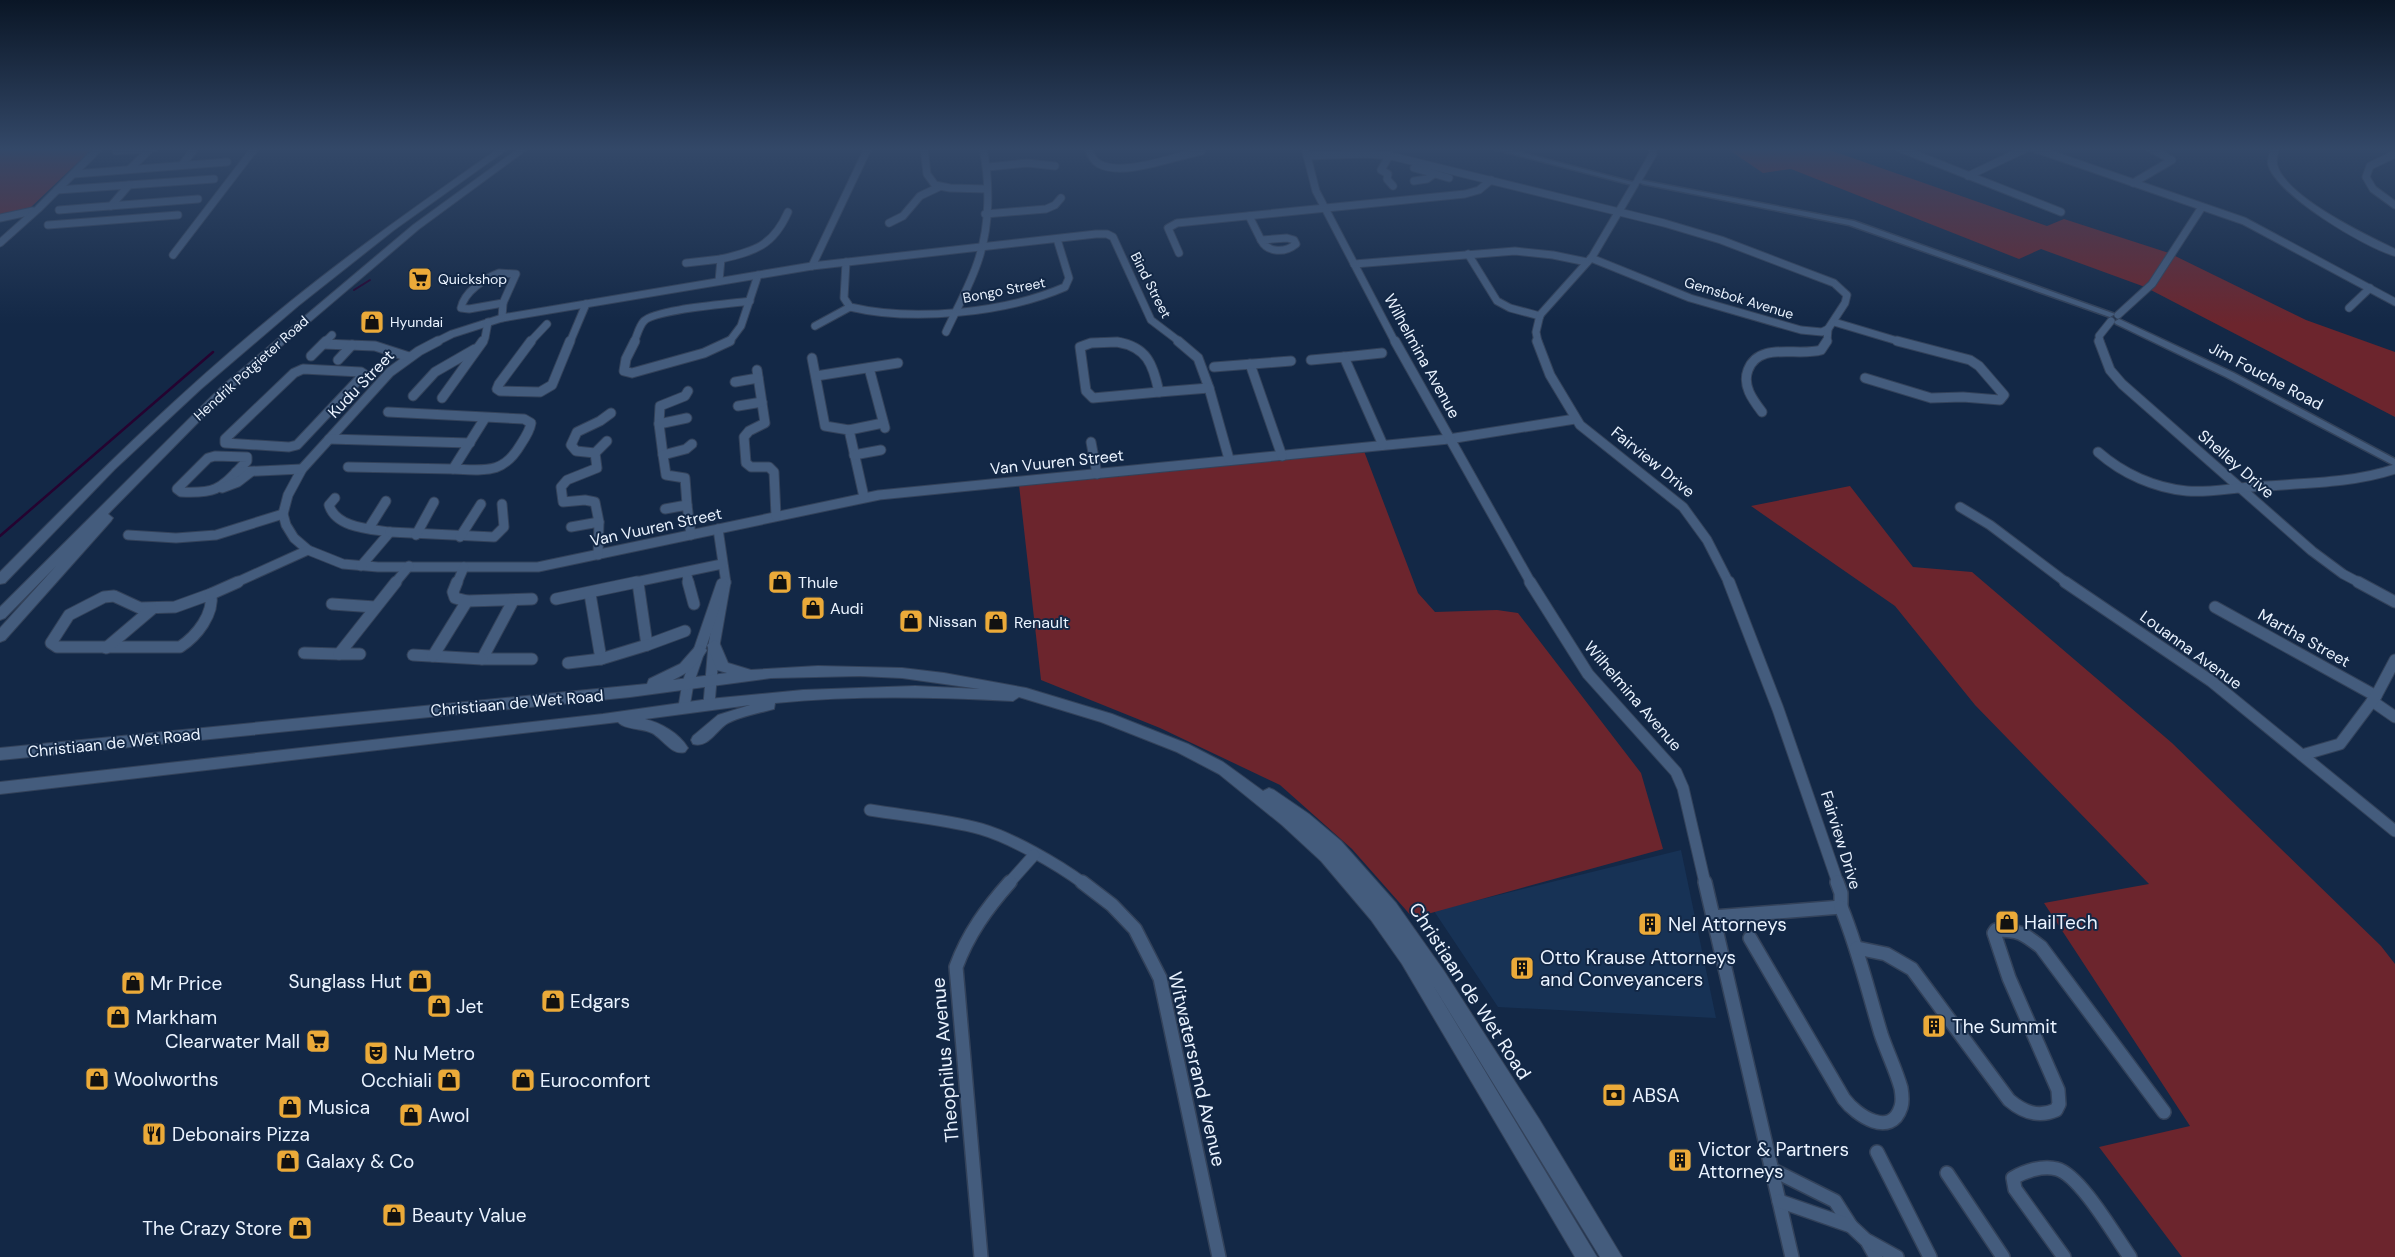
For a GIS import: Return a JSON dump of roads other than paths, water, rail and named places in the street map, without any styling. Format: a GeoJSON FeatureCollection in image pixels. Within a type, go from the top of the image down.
{"type":"FeatureCollection","features":[{"type":"Feature","properties":{"kind":"main road","name":"Hendrik Potgieter Road"},"geometry":{"type":"LineString","coordinates":[[0,580],[118,459],[197,387],[294,304],[421,207]]}},
{"type":"Feature","properties":{"kind":"main road","name":"Hendrik Potgieter Road"},"geometry":{"type":"LineString","coordinates":[[14,600],[227,387],[387,251],[447,207]]}},
{"type":"Feature","properties":{"kind":"main road"},"geometry":{"type":"LineString","coordinates":[[2306,207],[2395,253]]}},
{"type":"Feature","properties":{"kind":"main road"},"geometry":{"type":"LineString","coordinates":[[2313,207],[2351,231]]}},
{"type":"Feature","properties":{"kind":"main road"},"geometry":{"type":"LineString","coordinates":[[0,638],[64,568],[170,442]]}},
{"type":"Feature","properties":{"kind":"main road"},"geometry":{"type":"LineString","coordinates":[[0,567],[47,532]]}},
{"type":"Feature","properties":{"kind":"main road"},"geometry":{"type":"LineString","coordinates":[[1,610],[14,600]]}},
{"type":"Feature","properties":{"kind":"main road"},"geometry":{"type":"LineString","coordinates":[[714,646],[718,660],[727,669],[764,675]]}},
{"type":"Feature","properties":{"kind":"main road"},"geometry":{"type":"LineString","coordinates":[[630,692],[678,672],[691,663],[700,650]]}},
{"type":"Feature","properties":{"kind":"main road","name":"Christiaan de Wet Road"},"geometry":{"type":"LineString","coordinates":[[0,752],[52,749],[630,692],[688,682],[818,671],[918,674],[979,683],[1107,718],[1156,737],[1209,761],[1250,787],[1323,851],[1382,918],[1587,1257]]}},
{"type":"Feature","properties":{"kind":"main road","name":"Christiaan de Wet Road"},"geometry":{"type":"LineString","coordinates":[[0,788],[603,719],[709,704],[803,695],[915,691],[1031,696]]}},
{"type":"Feature","properties":{"kind":"main road"},"geometry":{"type":"LineString","coordinates":[[698,740],[716,723],[728,717],[803,695]]}},
{"type":"Feature","properties":{"kind":"main road"},"geometry":{"type":"LineString","coordinates":[[603,719],[651,725],[660,730],[680,748]]}},
{"type":"Feature","properties":{"kind":"main road","name":"Christiaan de Wet Road"},"geometry":{"type":"LineString","coordinates":[[1250,787],[1270,795],[1312,826],[1355,866],[1393,910],[1424,954],[1568,1180],[1612,1257]]}},
{"type":"Feature","properties":{"kind":"street"},"geometry":{"type":"LineString","coordinates":[[0,243],[40,207]]}},
{"type":"Feature","properties":{"kind":"street"},"geometry":{"type":"LineString","coordinates":[[58,210],[93,207]]}},
{"type":"Feature","properties":{"kind":"street"},"geometry":{"type":"LineString","coordinates":[[89,221],[100,207]]}},
{"type":"Feature","properties":{"kind":"street"},"geometry":{"type":"LineString","coordinates":[[173,255],[210,207]]}},
{"type":"Feature","properties":{"kind":"street"},"geometry":{"type":"LineString","coordinates":[[812,266],[839,207]]}},
{"type":"Feature","properties":{"kind":"street"},"geometry":{"type":"LineString","coordinates":[[889,223],[904,216],[911,207]]}},
{"type":"Feature","properties":{"kind":"street"},"geometry":{"type":"LineString","coordinates":[[946,332],[982,247],[986,207]]}},
{"type":"Feature","properties":{"kind":"street"},"geometry":{"type":"LineString","coordinates":[[985,214],[1046,209],[1051,207]]}},
{"type":"Feature","properties":{"kind":"street","name":"Wilhelmina Avenue"},"geometry":{"type":"LineString","coordinates":[[1325,207],[1449,439],[1572,651],[1588,674],[1676,772],[1683,788],[1774,1170],[1792,1257]]}},
{"type":"Feature","properties":{"kind":"street"},"geometry":{"type":"LineString","coordinates":[[1179,252],[1168,228],[1169,226],[1279,212],[1299,216],[1362,207]]}},
{"type":"Feature","properties":{"kind":"street"},"geometry":{"type":"LineString","coordinates":[[1598,207],[1721,240],[1834,283],[1845,292],[1847,295],[1834,322],[1828,329],[1827,344],[1820,350],[1813,352],[1770,352],[1761,354],[1750,362],[1746,372],[1746,387],[1762,412]]}},
{"type":"Feature","properties":{"kind":"street"},"geometry":{"type":"LineString","coordinates":[[1468,254],[1497,301],[1510,308],[1540,316],[1589,260],[1622,207]]}},
{"type":"Feature","properties":{"kind":"street","name":"Jim Fouche Road"},"geometry":{"type":"LineString","coordinates":[[1766,207],[1845,222],[2115,318],[2230,375],[2395,461]]}},
{"type":"Feature","properties":{"kind":"street"},"geometry":{"type":"LineString","coordinates":[[2046,207],[2060,212]]}},
{"type":"Feature","properties":{"kind":"street"},"geometry":{"type":"LineString","coordinates":[[2115,318],[2152,284],[2202,207],[2262,230],[2395,302]]}},
{"type":"Feature","properties":{"kind":"street"},"geometry":{"type":"LineString","coordinates":[[0,218],[38,209]]}},
{"type":"Feature","properties":{"kind":"street"},"geometry":{"type":"LineString","coordinates":[[686,263],[721,259],[766,245],[776,236],[788,212]]}},
{"type":"Feature","properties":{"kind":"street"},"geometry":{"type":"LineString","coordinates":[[48,225],[178,215]]}},
{"type":"Feature","properties":{"kind":"street"},"geometry":{"type":"LineString","coordinates":[[1249,216],[1261,240]]}},
{"type":"Feature","properties":{"kind":"street","name":"Kudu Street"},"geometry":{"type":"LineString","coordinates":[[283,514],[288,496],[302,468],[390,372],[409,357],[452,334],[502,318],[812,266],[1096,234]]}},
{"type":"Feature","properties":{"kind":"street","name":"Bind Street"},"geometry":{"type":"LineString","coordinates":[[1096,234],[1107,234],[1114,237],[1151,320],[1166,334],[1193,352],[1198,358],[1209,388],[1229,459]]}},
{"type":"Feature","properties":{"kind":"street","name":"Bongo Street"},"geometry":{"type":"LineString","coordinates":[[954,312],[1014,302],[1058,292],[1065,287],[1069,278],[1057,239]]}},
{"type":"Feature","properties":{"kind":"street","name":"Gemsbok Avenue"},"geometry":{"type":"LineString","coordinates":[[1354,264],[1515,251],[1553,255],[1589,260],[1712,305],[1801,330],[1822,332],[1828,329]]}},
{"type":"Feature","properties":{"kind":"street"},"geometry":{"type":"LineString","coordinates":[[719,281],[721,259]]}},
{"type":"Feature","properties":{"kind":"street"},"geometry":{"type":"LineString","coordinates":[[846,262],[844,298],[850,308]]}},
{"type":"Feature","properties":{"kind":"street"},"geometry":{"type":"LineString","coordinates":[[502,318],[503,303],[517,276],[513,273],[498,274],[485,278],[464,300],[461,308],[470,309],[503,303]]}},
{"type":"Feature","properties":{"kind":"street"},"geometry":{"type":"LineString","coordinates":[[750,301],[648,318],[644,321],[626,360],[624,371],[632,373],[732,341],[737,334],[750,301],[758,275]]}},
{"type":"Feature","properties":{"kind":"street"},"geometry":{"type":"LineString","coordinates":[[2350,308],[2370,288]]}},
{"type":"Feature","properties":{"kind":"street"},"geometry":{"type":"LineString","coordinates":[[547,324],[538,331],[499,384],[498,388],[500,391],[540,392],[552,385],[586,304]]}},
{"type":"Feature","properties":{"kind":"street"},"geometry":{"type":"LineString","coordinates":[[815,326],[850,308],[874,314],[954,312]]}},
{"type":"Feature","properties":{"kind":"street","name":"Fairview Drive"},"geometry":{"type":"LineString","coordinates":[[1540,316],[1535,335],[1539,352],[1575,419],[1602,444],[1683,507],[1695,520],[1720,558],[1780,712],[1818,818],[1841,893],[1841,907],[1857,948],[1886,1048],[1902,1095],[1900,1109],[1894,1118],[1885,1122],[1865,1120],[1849,1106],[1750,938]]}},
{"type":"Feature","properties":{"kind":"street","name":"Shelley Drive"},"geometry":{"type":"LineString","coordinates":[[2115,318],[2100,336],[2099,340],[2114,376],[2329,564],[2395,602]]}},
{"type":"Feature","properties":{"kind":"street"},"geometry":{"type":"LineString","coordinates":[[442,398],[478,348],[488,330],[488,322]]}},
{"type":"Feature","properties":{"kind":"street"},"geometry":{"type":"LineString","coordinates":[[1834,322],[1929,351],[1970,360],[1979,366],[2004,395],[2000,400],[1995,401],[1963,397],[1931,398],[1865,378]]}},
{"type":"Feature","properties":{"kind":"street"},"geometry":{"type":"LineString","coordinates":[[311,356],[332,335]]}},
{"type":"Feature","properties":{"kind":"street"},"geometry":{"type":"LineString","coordinates":[[1159,393],[1153,365],[1149,357],[1128,343],[1115,340],[1089,343],[1080,347],[1086,391],[1089,396],[1100,399],[1209,388]]}},
{"type":"Feature","properties":{"kind":"street"},"geometry":{"type":"LineString","coordinates":[[323,344],[374,346],[409,357]]}},
{"type":"Feature","properties":{"kind":"street"},"geometry":{"type":"LineString","coordinates":[[338,360],[352,345]]}},
{"type":"Feature","properties":{"kind":"street"},"geometry":{"type":"LineString","coordinates":[[413,396],[434,372],[478,348]]}},
{"type":"Feature","properties":{"kind":"street"},"geometry":{"type":"LineString","coordinates":[[1311,360],[1382,353]]}},
{"type":"Feature","properties":{"kind":"street"},"geometry":{"type":"LineString","coordinates":[[1344,356],[1383,445]]}},
{"type":"Feature","properties":{"kind":"street"},"geometry":{"type":"LineString","coordinates":[[812,358],[825,426],[849,430],[884,425],[868,368]]}},
{"type":"Feature","properties":{"kind":"street"},"geometry":{"type":"LineString","coordinates":[[1214,368],[1291,361]]}},
{"type":"Feature","properties":{"kind":"street"},"geometry":{"type":"LineString","coordinates":[[816,376],[898,363]]}},
{"type":"Feature","properties":{"kind":"street"},"geometry":{"type":"LineString","coordinates":[[1250,364],[1282,456]]}},
{"type":"Feature","properties":{"kind":"street"},"geometry":{"type":"LineString","coordinates":[[296,371],[363,372],[364,376],[344,396],[300,443],[293,446],[228,444],[224,441],[296,371]]}},
{"type":"Feature","properties":{"kind":"street"},"geometry":{"type":"LineString","coordinates":[[734,382],[758,374],[765,423],[749,431],[744,437],[746,463],[751,467],[769,467],[774,472],[776,516]]}},
{"type":"Feature","properties":{"kind":"street"},"geometry":{"type":"LineString","coordinates":[[688,391],[685,396],[660,406],[659,424],[666,475],[685,478],[691,535]]}},
{"type":"Feature","properties":{"kind":"street"},"geometry":{"type":"LineString","coordinates":[[344,396],[367,397]]}},
{"type":"Feature","properties":{"kind":"street"},"geometry":{"type":"LineString","coordinates":[[738,406],[762,402]]}},
{"type":"Feature","properties":{"kind":"street"},"geometry":{"type":"LineString","coordinates":[[335,406],[358,407]]}},
{"type":"Feature","properties":{"kind":"street"},"geometry":{"type":"LineString","coordinates":[[348,467],[487,470],[505,466],[511,462],[531,426],[530,421],[524,419],[388,412]]}},
{"type":"Feature","properties":{"kind":"street"},"geometry":{"type":"LineString","coordinates":[[595,453],[576,451],[571,445],[572,439],[578,429],[605,419],[611,413]]}},
{"type":"Feature","properties":{"kind":"street"},"geometry":{"type":"LineString","coordinates":[[453,469],[485,418]]}},
{"type":"Feature","properties":{"kind":"street"},"geometry":{"type":"LineString","coordinates":[[659,424],[687,418]]}},
{"type":"Feature","properties":{"kind":"street","name":"Van Vuuren Street"},"geometry":{"type":"LineString","coordinates":[[464,567],[546,566],[864,497],[1229,459],[1282,456],[1449,439],[1575,419]]}},
{"type":"Feature","properties":{"kind":"street"},"geometry":{"type":"LineString","coordinates":[[849,430],[864,497]]}},
{"type":"Feature","properties":{"kind":"street"},"geometry":{"type":"LineString","coordinates":[[329,439],[470,443]]}},
{"type":"Feature","properties":{"kind":"street"},"geometry":{"type":"LineString","coordinates":[[595,453],[607,441]]}},
{"type":"Feature","properties":{"kind":"street"},"geometry":{"type":"LineString","coordinates":[[1091,442],[1097,474]]}},
{"type":"Feature","properties":{"kind":"street"},"geometry":{"type":"LineString","coordinates":[[663,455],[686,449],[692,444]]}},
{"type":"Feature","properties":{"kind":"street"},"geometry":{"type":"LineString","coordinates":[[854,455],[881,450]]}},
{"type":"Feature","properties":{"kind":"street"},"geometry":{"type":"LineString","coordinates":[[2098,452],[2119,468],[2172,489],[2189,491],[2345,480],[2377,475],[2395,468]]}},
{"type":"Feature","properties":{"kind":"street"},"geometry":{"type":"LineString","coordinates":[[595,453],[597,468],[590,473],[570,478],[562,483],[561,500],[566,503],[585,500],[595,502],[599,522],[598,555]]}},
{"type":"Feature","properties":{"kind":"street"},"geometry":{"type":"LineString","coordinates":[[221,488],[247,461],[247,458],[211,456],[177,489],[180,492],[210,493],[238,482],[251,472]]}},
{"type":"Feature","properties":{"kind":"street"},"geometry":{"type":"LineString","coordinates":[[236,472],[302,468]]}},
{"type":"Feature","properties":{"kind":"street"},"geometry":{"type":"LineString","coordinates":[[335,498],[328,505],[330,514],[368,528],[390,532],[460,537],[490,538],[502,533],[505,528],[502,504]]}},
{"type":"Feature","properties":{"kind":"street"},"geometry":{"type":"LineString","coordinates":[[368,528],[386,501]]}},
{"type":"Feature","properties":{"kind":"street"},"geometry":{"type":"LineString","coordinates":[[416,534],[434,502]]}},
{"type":"Feature","properties":{"kind":"street"},"geometry":{"type":"LineString","coordinates":[[460,537],[480,504]]}},
{"type":"Feature","properties":{"kind":"street"},"geometry":{"type":"LineString","coordinates":[[665,509],[687,505]]}},
{"type":"Feature","properties":{"kind":"street","name":"Louanna Avenue"},"geometry":{"type":"LineString","coordinates":[[1960,507],[1990,525],[2048,570],[2211,682],[2395,831]]}},
{"type":"Feature","properties":{"kind":"street"},"geometry":{"type":"LineString","coordinates":[[128,535],[184,538],[216,535],[283,514],[286,525],[294,538],[308,550],[325,558],[361,566],[464,567],[453,592],[455,598],[468,600],[532,600]]}},
{"type":"Feature","properties":{"kind":"street"},"geometry":{"type":"LineString","coordinates":[[571,527],[599,522]]}},
{"type":"Feature","properties":{"kind":"street"},"geometry":{"type":"LineString","coordinates":[[709,704],[714,646],[725,597],[725,581],[718,529]]}},
{"type":"Feature","properties":{"kind":"street"},"geometry":{"type":"LineString","coordinates":[[361,566],[390,532]]}},
{"type":"Feature","properties":{"kind":"street"},"geometry":{"type":"LineString","coordinates":[[211,594],[213,603],[210,611],[185,645],[175,648],[106,648],[57,647],[51,644],[69,614],[104,597],[114,596],[140,608],[152,609],[175,606],[211,594],[308,550]]}},
{"type":"Feature","properties":{"kind":"street"},"geometry":{"type":"LineString","coordinates":[[556,600],[722,564]]}},
{"type":"Feature","properties":{"kind":"street"},"geometry":{"type":"LineString","coordinates":[[339,654],[409,566]]}},
{"type":"Feature","properties":{"kind":"street"},"geometry":{"type":"LineString","coordinates":[[686,572],[694,604]]}},
{"type":"Feature","properties":{"kind":"street"},"geometry":{"type":"LineString","coordinates":[[684,707],[688,682],[725,581]]}},
{"type":"Feature","properties":{"kind":"street"},"geometry":{"type":"LineString","coordinates":[[638,583],[647,645]]}},
{"type":"Feature","properties":{"kind":"street"},"geometry":{"type":"LineString","coordinates":[[590,594],[601,659]]}},
{"type":"Feature","properties":{"kind":"street"},"geometry":{"type":"LineString","coordinates":[[433,656],[468,600]]}},
{"type":"Feature","properties":{"kind":"street"},"geometry":{"type":"LineString","coordinates":[[482,659],[514,601]]}},
{"type":"Feature","properties":{"kind":"street"},"geometry":{"type":"LineString","coordinates":[[332,604],[375,607]]}},
{"type":"Feature","properties":{"kind":"street","name":"Martha Street"},"geometry":{"type":"LineString","coordinates":[[2215,607],[2374,698],[2395,717]]}},
{"type":"Feature","properties":{"kind":"street"},"geometry":{"type":"LineString","coordinates":[[106,648],[152,609]]}},
{"type":"Feature","properties":{"kind":"street"},"geometry":{"type":"LineString","coordinates":[[568,663],[601,659],[685,631]]}},
{"type":"Feature","properties":{"kind":"street"},"geometry":{"type":"LineString","coordinates":[[304,653],[360,654]]}},
{"type":"Feature","properties":{"kind":"street"},"geometry":{"type":"LineString","coordinates":[[413,655],[482,659],[532,659]]}},
{"type":"Feature","properties":{"kind":"street"},"geometry":{"type":"LineString","coordinates":[[2302,755],[2340,744],[2374,698],[2395,660]]}},
{"type":"Feature","properties":{"kind":"street","name":"Witwatersrand Avenue"},"geometry":{"type":"LineString","coordinates":[[870,810],[980,829],[1002,837],[1068,872],[1112,905],[1135,929],[1160,978],[1219,1257]]}},
{"type":"Feature","properties":{"kind":"street","name":"Theophilus Avenue"},"geometry":{"type":"LineString","coordinates":[[981,1257],[956,967],[961,948],[976,924],[1034,855]]}},
{"type":"Feature","properties":{"kind":"street","name":"Fairview Drive"},"geometry":{"type":"LineString","coordinates":[[1713,917],[1841,907]]}},
{"type":"Feature","properties":{"kind":"street"},"geometry":{"type":"LineString","coordinates":[[1857,948],[1882,952],[1912,969],[2009,1100],[2024,1112],[2043,1114],[2056,1110],[2059,1104],[2058,1090],[2009,978],[1994,933],[1996,930],[2004,929],[2016,930],[2025,934],[2041,947],[2164,1112]]}},
{"type":"Feature","properties":{"kind":"street"},"geometry":{"type":"LineString","coordinates":[[1877,1152],[1930,1257]]}},
{"type":"Feature","properties":{"kind":"street"},"geometry":{"type":"LineString","coordinates":[[2064,1257],[2015,1189],[2013,1178],[2025,1171],[2048,1168],[2058,1169],[2075,1179],[2130,1257]]}},
{"type":"Feature","properties":{"kind":"street"},"geometry":{"type":"LineString","coordinates":[[1774,1170],[1835,1201],[1851,1226],[1867,1241],[1897,1257]]}},
{"type":"Feature","properties":{"kind":"street"},"geometry":{"type":"LineString","coordinates":[[1947,1173],[2003,1257]]}},
{"type":"Feature","properties":{"kind":"street"},"geometry":{"type":"LineString","coordinates":[[1780,1201],[1851,1226]]}},
{"type":"Feature","properties":{"kind":"street"},"geometry":{"type":"LineString","coordinates":[[1867,1241],[1876,1257]]}},
{"type":"Feature","properties":{"kind":"waterway"},"geometry":{"type":"LineString","coordinates":[[354,290],[370,280]]}},
{"type":"Feature","properties":{"kind":"waterway"},"geometry":{"type":"LineString","coordinates":[[0,536],[213,352]]}},
{"type":"Feature","properties":{"kind":"place","name":"Quickshop"},"geometry":{"type":"Point","coordinates":[420,279]}},
{"type":"Feature","properties":{"kind":"place","name":"Hyundai"},"geometry":{"type":"Point","coordinates":[372,322]}},
{"type":"Feature","properties":{"kind":"place","name":"Thule"},"geometry":{"type":"Point","coordinates":[780,582]}},
{"type":"Feature","properties":{"kind":"place","name":"Audi"},"geometry":{"type":"Point","coordinates":[813,608]}},
{"type":"Feature","properties":{"kind":"place","name":"Nissan"},"geometry":{"type":"Point","coordinates":[911,621]}},
{"type":"Feature","properties":{"kind":"place","name":"Renault"},"geometry":{"type":"Point","coordinates":[996,622]}},
{"type":"Feature","properties":{"kind":"place","name":"HailTech"},"geometry":{"type":"Point","coordinates":[2007,922]}},
{"type":"Feature","properties":{"kind":"place","name":"Nel Attorneys"},"geometry":{"type":"Point","coordinates":[1650,924]}},
{"type":"Feature","properties":{"kind":"place","name":"Otto Krause Attorneys and Conveyancers"},"geometry":{"type":"Point","coordinates":[1522,968]}},
{"type":"Feature","properties":{"kind":"place","name":"Sunglass Hut"},"geometry":{"type":"Point","coordinates":[420,981]}},
{"type":"Feature","properties":{"kind":"place","name":"Mr Price"},"geometry":{"type":"Point","coordinates":[133,983]}},
{"type":"Feature","properties":{"kind":"place","name":"Edgars"},"geometry":{"type":"Point","coordinates":[553,1001]}},
{"type":"Feature","properties":{"kind":"place","name":"Jet"},"geometry":{"type":"Point","coordinates":[439,1006]}},
{"type":"Feature","properties":{"kind":"place","name":"Markham"},"geometry":{"type":"Point","coordinates":[118,1017]}},
{"type":"Feature","properties":{"kind":"place","name":"The Summit"},"geometry":{"type":"Point","coordinates":[1934,1026]}},
{"type":"Feature","properties":{"kind":"place","name":"Clearwater Mall"},"geometry":{"type":"Point","coordinates":[318,1041]}},
{"type":"Feature","properties":{"kind":"place","name":"Nu Metro"},"geometry":{"type":"Point","coordinates":[376,1053]}},
{"type":"Feature","properties":{"kind":"place","name":"Woolworths"},"geometry":{"type":"Point","coordinates":[97,1079]}},
{"type":"Feature","properties":{"kind":"place","name":"Occhiali"},"geometry":{"type":"Point","coordinates":[449,1080]}},
{"type":"Feature","properties":{"kind":"place","name":"Eurocomfort"},"geometry":{"type":"Point","coordinates":[523,1080]}},
{"type":"Feature","properties":{"kind":"place","name":"ABSA"},"geometry":{"type":"Point","coordinates":[1614,1095]}},
{"type":"Feature","properties":{"kind":"place","name":"Musica"},"geometry":{"type":"Point","coordinates":[290,1107]}},
{"type":"Feature","properties":{"kind":"place","name":"Awol"},"geometry":{"type":"Point","coordinates":[411,1115]}},
{"type":"Feature","properties":{"kind":"place","name":"Debonairs Pizza"},"geometry":{"type":"Point","coordinates":[154,1134]}},
{"type":"Feature","properties":{"kind":"place","name":"Victor & Partners Attorneys"},"geometry":{"type":"Point","coordinates":[1680,1160]}},
{"type":"Feature","properties":{"kind":"place","name":"Galaxy & Co"},"geometry":{"type":"Point","coordinates":[288,1161]}},
{"type":"Feature","properties":{"kind":"place","name":"Beauty Value"},"geometry":{"type":"Point","coordinates":[394,1215]}},
{"type":"Feature","properties":{"kind":"place","name":"The Crazy Store"},"geometry":{"type":"Point","coordinates":[300,1228]}}]}
